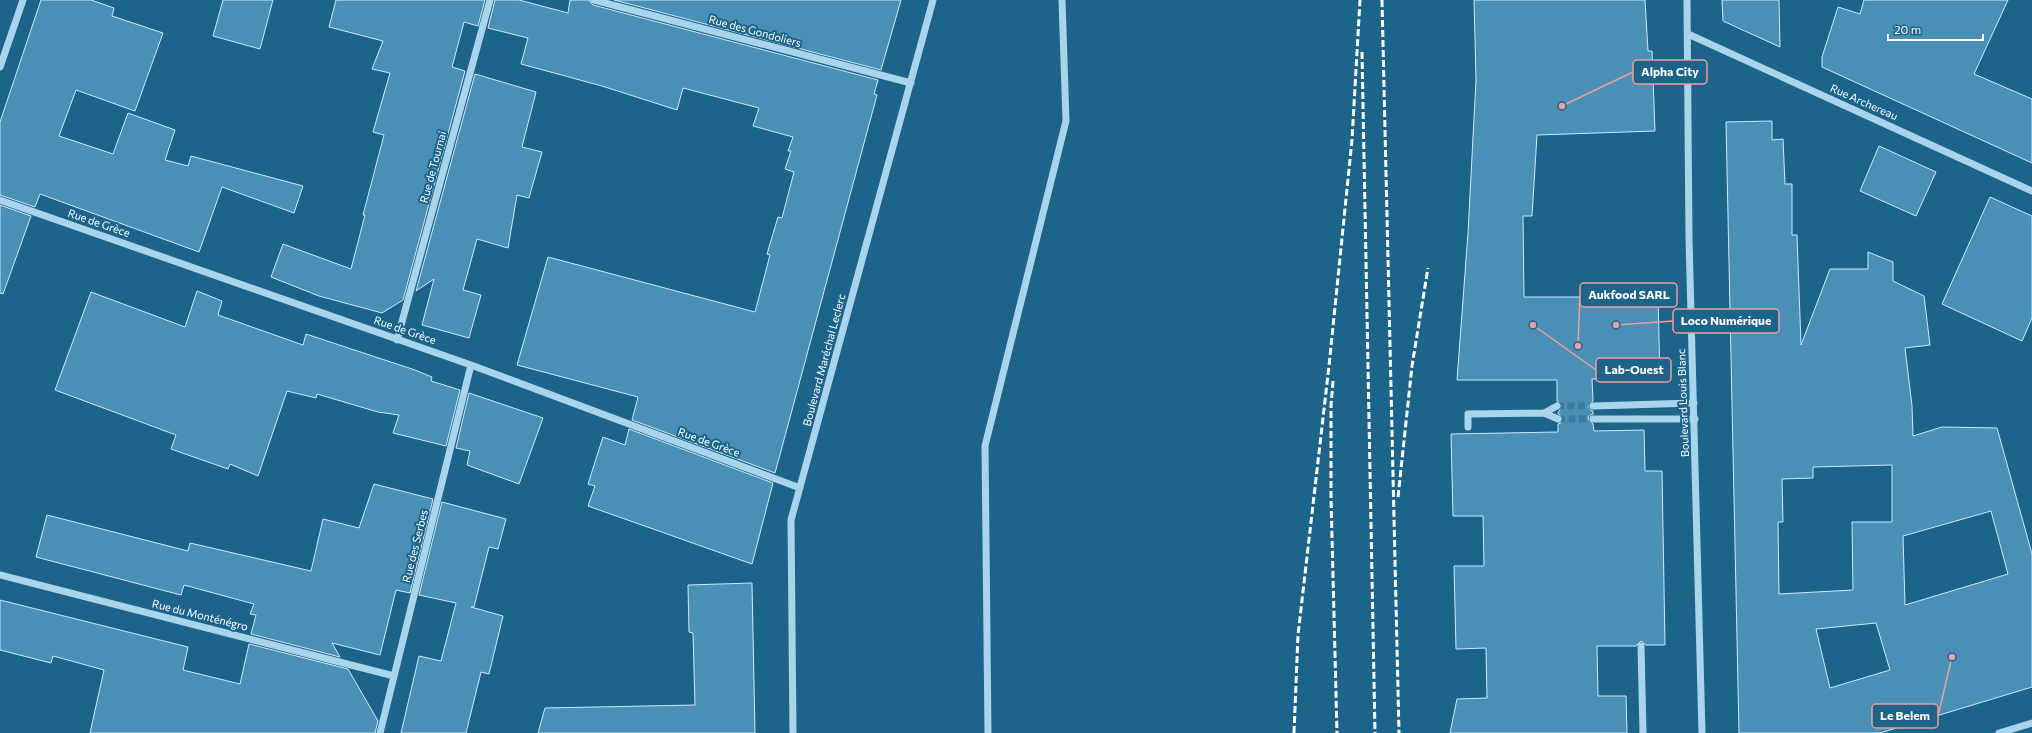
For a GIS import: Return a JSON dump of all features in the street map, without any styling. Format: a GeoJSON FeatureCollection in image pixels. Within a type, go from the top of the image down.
{"type":"FeatureCollection","features":[{"type":"Feature","properties":{"kind":"street"},"geometry":{"type":"LineString","coordinates":[[0,67],[23,0]]}},
{"type":"Feature","properties":{"kind":"street","name":"Rue de Tournai"},"geometry":{"type":"LineString","coordinates":[[397,340],[490,0]]}},
{"type":"Feature","properties":{"kind":"street","name":"Rue des Gondoliers"},"geometry":{"type":"LineString","coordinates":[[594,0],[911,83]]}},
{"type":"Feature","properties":{"kind":"street","name":"Boulevard Maréchal Leclerc"},"geometry":{"type":"LineString","coordinates":[[793,733],[791,520],[933,0]]}},
{"type":"Feature","properties":{"kind":"street"},"geometry":{"type":"LineString","coordinates":[[988,733],[984,446],[1066,121],[1062,0]]}},
{"type":"Feature","properties":{"kind":"street","name":"Boulevard Louis Blanc"},"geometry":{"type":"LineString","coordinates":[[1687,0],[1688,216],[1695,419],[1702,733]]}},
{"type":"Feature","properties":{"kind":"street","name":"Rue Archereau"},"geometry":{"type":"LineString","coordinates":[[1688,34],[2032,191]]}},
{"type":"Feature","properties":{"kind":"street","name":"Rue de Grèce"},"geometry":{"type":"LineString","coordinates":[[0,200],[471,365],[800,488]]}},
{"type":"Feature","properties":{"kind":"street","name":"Rue des Serbes"},"geometry":{"type":"LineString","coordinates":[[380,733],[471,365]]}},
{"type":"Feature","properties":{"kind":"street"},"geometry":{"type":"LineString","coordinates":[[1593,406],[1694,403]]}},
{"type":"Feature","properties":{"kind":"street"},"geometry":{"type":"LineString","coordinates":[[1544,413],[1557,406]]}},
{"type":"Feature","properties":{"kind":"street"},"geometry":{"type":"LineString","coordinates":[[1468,427],[1468,414],[1544,413],[1558,419]]}},
{"type":"Feature","properties":{"kind":"street"},"geometry":{"type":"LineString","coordinates":[[1593,419],[1695,419]]}},
{"type":"Feature","properties":{"kind":"street","name":"Rue du Monténégro"},"geometry":{"type":"LineString","coordinates":[[0,575],[394,676]]}},
{"type":"Feature","properties":{"kind":"street"},"geometry":{"type":"LineString","coordinates":[[1641,646],[1643,733]]}},
{"type":"Feature","properties":{"kind":"street"},"geometry":{"type":"LineString","coordinates":[[1999,733],[2032,723]]}},
{"type":"Feature","properties":{"kind":"building"},"geometry":{"type":"Polygon","coordinates":[[[41,0],[91,0],[114,8],[112,16],[163,33],[135,111],[76,90],[59,136],[113,154],[128,113],[175,130],[165,160],[188,166],[191,156],[303,186],[294,213],[222,187],[199,252],[40,194],[35,207],[0,195],[0,122],[41,0]]]}},
{"type":"Feature","properties":{"kind":"building"},"geometry":{"type":"Polygon","coordinates":[[[223,0],[273,0],[260,49],[213,36],[223,0]]]}},
{"type":"Feature","properties":{"kind":"building"},"geometry":{"type":"Polygon","coordinates":[[[336,0],[485,0],[478,26],[464,22],[452,67],[465,71],[403,300],[382,313],[319,296],[271,277],[283,244],[351,269],[365,215],[363,215],[384,135],[373,132],[390,73],[372,69],[383,41],[329,27],[336,0]]]}},
{"type":"Feature","properties":{"kind":"building"},"geometry":{"type":"Polygon","coordinates":[[[495,0],[519,0],[568,13],[570,0],[589,0],[593,5],[878,80],[874,94],[877,95],[775,473],[632,420],[638,397],[517,365],[548,257],[755,312],[770,255],[767,254],[778,217],[782,218],[794,172],[785,169],[791,151],[788,151],[793,137],[753,126],[759,108],[683,88],[677,110],[602,86],[521,64],[528,38],[488,28],[495,0]]]}},
{"type":"Feature","properties":{"kind":"building"},"geometry":{"type":"Polygon","coordinates":[[[614,0],[901,0],[881,70],[614,0]]]}},
{"type":"Feature","properties":{"kind":"building"},"geometry":{"type":"Polygon","coordinates":[[[1474,0],[1645,0],[1648,51],[1652,51],[1655,131],[1537,135],[1532,216],[1523,216],[1524,297],[1658,297],[1660,379],[1592,379],[1593,401],[1588,406],[1589,409],[1593,411],[1593,414],[1589,416],[1588,419],[1593,424],[1594,431],[1644,430],[1645,471],[1662,471],[1665,645],[1646,645],[1641,641],[1636,646],[1597,646],[1598,696],[1626,696],[1627,733],[1450,733],[1457,699],[1487,698],[1486,648],[1456,649],[1454,566],[1484,566],[1483,516],[1453,516],[1451,434],[1558,432],[1558,424],[1561,423],[1563,419],[1558,413],[1562,406],[1557,401],[1557,380],[1457,380],[1468,233],[1476,80],[1474,0]]]}},
{"type":"Feature","properties":{"kind":"building"},"geometry":{"type":"Polygon","coordinates":[[[1722,0],[1779,0],[1780,47],[1723,21],[1722,0]]]}},
{"type":"Feature","properties":{"kind":"building"},"geometry":{"type":"Polygon","coordinates":[[[1864,0],[2008,0],[1974,74],[2032,99],[2032,163],[1822,67],[1822,57],[1838,7],[1860,14],[1864,0]]]}},
{"type":"Feature","properties":{"kind":"building"},"geometry":{"type":"Polygon","coordinates":[[[475,74],[536,92],[522,147],[542,152],[529,198],[517,195],[508,248],[477,239],[463,290],[481,295],[469,338],[422,325],[434,279],[416,291],[475,74]]]}},
{"type":"Feature","properties":{"kind":"building"},"geometry":{"type":"Polygon","coordinates":[[[1772,121],[1772,140],[1783,139],[1785,184],[1792,184],[1792,235],[1797,235],[1801,345],[1830,269],[1868,269],[1868,252],[1893,262],[1893,281],[1924,296],[1930,345],[1905,348],[1912,406],[1913,436],[1942,427],[1997,428],[2032,554],[2032,687],[1880,733],[1739,733],[1726,122],[1772,121]],[[1892,465],[1813,467],[1813,478],[1782,479],[1783,522],[1778,522],[1779,594],[1853,590],[1852,522],[1892,522],[1892,465]],[[1991,511],[1903,536],[1905,605],[2008,574],[1991,511]],[[1876,623],[1816,629],[1830,688],[1890,670],[1876,623]]]}},
{"type":"Feature","properties":{"kind":"building"},"geometry":{"type":"Polygon","coordinates":[[[1879,146],[1936,172],[1916,216],[1860,191],[1879,146]]]}},
{"type":"Feature","properties":{"kind":"building"},"geometry":{"type":"Polygon","coordinates":[[[1990,197],[2032,216],[2032,318],[2022,341],[1942,304],[1990,197]]]}},
{"type":"Feature","properties":{"kind":"building"},"geometry":{"type":"Polygon","coordinates":[[[0,205],[31,216],[3,294],[0,293],[0,205]]]}},
{"type":"Feature","properties":{"kind":"building"},"geometry":{"type":"Polygon","coordinates":[[[197,291],[222,301],[218,315],[303,345],[306,334],[415,370],[432,377],[431,381],[460,390],[446,446],[393,433],[399,415],[378,412],[317,394],[316,398],[287,391],[258,476],[230,464],[228,469],[171,449],[176,435],[55,390],[91,292],[185,327],[197,291]]]}},
{"type":"Feature","properties":{"kind":"building"},"geometry":{"type":"Polygon","coordinates":[[[469,393],[543,418],[519,484],[467,465],[470,451],[456,448],[469,393]]]}},
{"type":"Feature","properties":{"kind":"building"},"geometry":{"type":"Polygon","coordinates":[[[629,429],[773,483],[752,564],[588,506],[595,486],[588,484],[603,437],[625,445],[629,429]]]}},
{"type":"Feature","properties":{"kind":"building"},"geometry":{"type":"Polygon","coordinates":[[[374,484],[433,499],[410,593],[396,590],[380,655],[332,643],[340,657],[251,634],[256,615],[250,614],[254,604],[184,585],[181,595],[36,557],[47,515],[188,551],[190,543],[311,571],[323,519],[359,528],[374,484]]]}},
{"type":"Feature","properties":{"kind":"building"},"geometry":{"type":"Polygon","coordinates":[[[442,502],[506,519],[498,549],[489,547],[474,607],[471,607],[503,616],[489,674],[481,672],[466,733],[401,733],[419,656],[441,661],[456,603],[419,595],[442,502]]]}},
{"type":"Feature","properties":{"kind":"building"},"geometry":{"type":"Polygon","coordinates":[[[752,583],[755,733],[538,733],[545,708],[695,705],[693,633],[689,632],[688,585],[752,583]]]}},
{"type":"Feature","properties":{"kind":"building"},"geometry":{"type":"Polygon","coordinates":[[[0,600],[188,647],[183,670],[240,684],[249,644],[348,669],[378,721],[375,733],[90,733],[104,670],[53,656],[51,663],[0,650],[0,600]]]}},
{"type":"Feature","properties":{"kind":"tunnel"},"geometry":{"type":"LineString","coordinates":[[1557,406],[1593,406]]}},
{"type":"Feature","properties":{"kind":"tunnel"},"geometry":{"type":"LineString","coordinates":[[1558,419],[1593,419]]}},
{"type":"Feature","properties":{"kind":"railway"},"geometry":{"type":"LineString","coordinates":[[1294,733],[1298,635],[1329,366],[1352,140],[1360,0]]}},
{"type":"Feature","properties":{"kind":"railway"},"geometry":{"type":"LineString","coordinates":[[1382,0],[1399,733]]}},
{"type":"Feature","properties":{"kind":"railway"},"geometry":{"type":"LineString","coordinates":[[1362,52],[1375,733]]}},
{"type":"Feature","properties":{"kind":"railway"},"geometry":{"type":"LineString","coordinates":[[1398,497],[1412,366],[1428,268]]}},
{"type":"Feature","properties":{"kind":"railway"},"geometry":{"type":"LineString","coordinates":[[1333,381],[1331,406],[1331,497],[1337,733]]}},
{"type":"Feature","properties":{"kind":"place","name":"Alpha City"},"geometry":{"type":"Point","coordinates":[1562,106]}},
{"type":"Feature","properties":{"kind":"place","name":"Lab-Ouest"},"geometry":{"type":"Point","coordinates":[1533,325]}},
{"type":"Feature","properties":{"kind":"place","name":"Loco Numérique"},"geometry":{"type":"Point","coordinates":[1616,325]}},
{"type":"Feature","properties":{"kind":"place","name":"Aukfood SARL"},"geometry":{"type":"Point","coordinates":[1578,346]}},
{"type":"Feature","properties":{"kind":"place","name":"Le Belem"},"geometry":{"type":"Point","coordinates":[1952,657]}}]}
